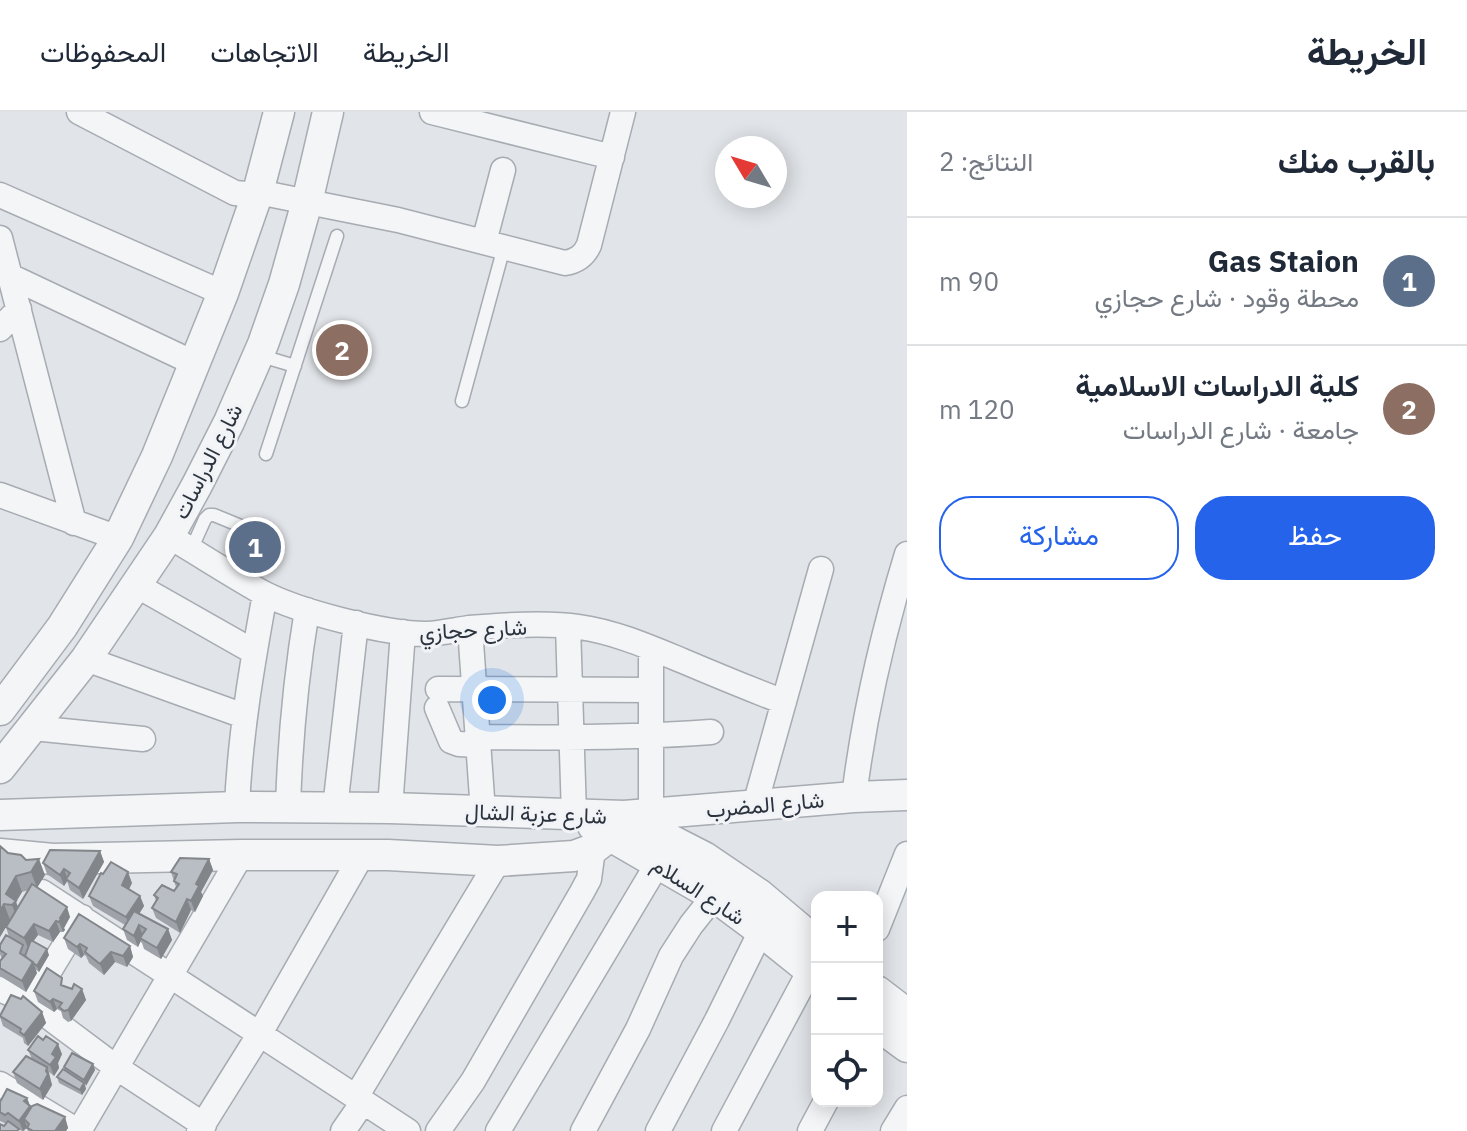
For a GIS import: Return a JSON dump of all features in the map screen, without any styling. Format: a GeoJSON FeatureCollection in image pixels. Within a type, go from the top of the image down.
{"type":"FeatureCollection","features":[{"type":"Feature","properties":{"kind":"street"},"geometry":{"type":"LineString","coordinates":[[79,112],[235,193],[258,192],[398,220],[565,263],[580,258],[589,245],[623,112]]}},
{"type":"Feature","properties":{"kind":"street","name":"شارع الدراسات"},"geometry":{"type":"LineString","coordinates":[[2,703],[62,627],[118,538],[157,456],[223,293],[258,192],[279,112]]}},
{"type":"Feature","properties":{"kind":"street","name":"شارع الدراسات"},"geometry":{"type":"LineString","coordinates":[[0,768],[86,659],[136,585],[180,543],[197,485],[258,355],[284,284],[328,112]]}},
{"type":"Feature","properties":{"kind":"street"},"geometry":{"type":"LineString","coordinates":[[432,112],[612,157]]}},
{"type":"Feature","properties":{"kind":"street"},"geometry":{"type":"LineString","coordinates":[[494,245],[503,170]]}},
{"type":"Feature","properties":{"kind":"street"},"geometry":{"type":"LineString","coordinates":[[0,195],[223,293]]}},
{"type":"Feature","properties":{"kind":"street"},"geometry":{"type":"LineString","coordinates":[[0,238],[74,523]]}},
{"type":"Feature","properties":{"kind":"street"},"geometry":{"type":"LineString","coordinates":[[10,276],[196,364]]}},
{"type":"Feature","properties":{"kind":"street"},"geometry":{"type":"LineString","coordinates":[[0,329],[19,309]]}},
{"type":"Feature","properties":{"kind":"street"},"geometry":{"type":"LineString","coordinates":[[0,495],[118,538]]}},
{"type":"Feature","properties":{"kind":"street","name":"شارع حجازي"},"geometry":{"type":"LineString","coordinates":[[180,543],[265,594],[307,610],[356,623],[403,632],[437,633],[470,628],[545,625],[602,632],[651,648],[784,702]]}},
{"type":"Feature","properties":{"kind":"street"},"geometry":{"type":"LineString","coordinates":[[854,797],[860,746],[907,554]]}},
{"type":"Feature","properties":{"kind":"street"},"geometry":{"type":"LineString","coordinates":[[755,805],[821,569]]}},
{"type":"Feature","properties":{"kind":"street"},"geometry":{"type":"LineString","coordinates":[[136,585],[254,652]]}},
{"type":"Feature","properties":{"kind":"street"},"geometry":{"type":"LineString","coordinates":[[237,807],[244,716],[265,594]]}},
{"type":"Feature","properties":{"kind":"street"},"geometry":{"type":"LineString","coordinates":[[288,807],[296,675],[307,610]]}},
{"type":"Feature","properties":{"kind":"street"},"geometry":{"type":"LineString","coordinates":[[335,808],[356,623]]}},
{"type":"Feature","properties":{"kind":"street"},"geometry":{"type":"LineString","coordinates":[[568,626],[574,815]]}},
{"type":"Feature","properties":{"kind":"street"},"geometry":{"type":"LineString","coordinates":[[470,628],[483,812]]}},
{"type":"Feature","properties":{"kind":"street"},"geometry":{"type":"LineString","coordinates":[[390,808],[403,632]]}},
{"type":"Feature","properties":{"kind":"street"},"geometry":{"type":"LineString","coordinates":[[438,1131],[473,1081],[582,892],[592,864],[619,829],[650,737],[651,648]]}},
{"type":"Feature","properties":{"kind":"street"},"geometry":{"type":"LineString","coordinates":[[86,659],[244,716]]}},
{"type":"Feature","properties":{"kind":"street"},"geometry":{"type":"LineString","coordinates":[[650,690],[474,690],[438,699],[451,741],[459,744],[711,732]]}},
{"type":"Feature","properties":{"kind":"street"},"geometry":{"type":"LineString","coordinates":[[33,728],[143,739]]}},
{"type":"Feature","properties":{"kind":"street","name":"شارع المضرب"},"geometry":{"type":"LineString","coordinates":[[619,829],[755,805],[907,795]]}},
{"type":"Feature","properties":{"kind":"street","name":"شارع عزبة الشال"},"geometry":{"type":"LineString","coordinates":[[0,815],[237,807],[390,808],[574,815]]}},
{"type":"Feature","properties":{"kind":"street","name":"شارع السلام"},"geometry":{"type":"LineString","coordinates":[[574,815],[704,857],[760,895],[811,957]]}},
{"type":"Feature","properties":{"kind":"street","name":"شارع عزبة الشال"},"geometry":{"type":"LineString","coordinates":[[0,854],[53,859],[107,877],[241,855],[362,855],[498,861],[574,856],[619,829]]}},
{"type":"Feature","properties":{"kind":"street","name":"شارع السلام"},"geometry":{"type":"LineString","coordinates":[[619,829],[658,863],[714,896],[761,931],[811,960]]}},
{"type":"Feature","properties":{"kind":"street"},"geometry":{"type":"LineString","coordinates":[[883,914],[907,854]]}},
{"type":"Feature","properties":{"kind":"street"},"geometry":{"type":"LineString","coordinates":[[25,1068],[3,1095],[71,1127],[92,1127],[117,1068],[241,855]]}},
{"type":"Feature","properties":{"kind":"street"},"geometry":{"type":"LineString","coordinates":[[0,989],[30,1003],[202,1128],[362,855]]}},
{"type":"Feature","properties":{"kind":"street"},"geometry":{"type":"LineString","coordinates":[[23,915],[53,859]]}},
{"type":"Feature","properties":{"kind":"street"},"geometry":{"type":"LineString","coordinates":[[0,861],[39,890],[408,1131]]}},
{"type":"Feature","properties":{"kind":"street"},"geometry":{"type":"LineString","coordinates":[[343,1131],[498,861]]}},
{"type":"Feature","properties":{"kind":"street"},"geometry":{"type":"LineString","coordinates":[[498,1131],[658,863]]}},
{"type":"Feature","properties":{"kind":"street"},"geometry":{"type":"LineString","coordinates":[[30,1003],[107,877]]}},
{"type":"Feature","properties":{"kind":"street"},"geometry":{"type":"LineString","coordinates":[[583,1131],[638,1029],[671,956],[714,896]]}},
{"type":"Feature","properties":{"kind":"street"},"geometry":{"type":"LineString","coordinates":[[658,1131],[761,931]]}},
{"type":"Feature","properties":{"kind":"street"},"geometry":{"type":"LineString","coordinates":[[724,1131],[814,963]]}},
{"type":"Feature","properties":{"kind":"street"},"geometry":{"type":"LineString","coordinates":[[883,996],[907,1014]]}},
{"type":"Feature","properties":{"kind":"street"},"geometry":{"type":"LineString","coordinates":[[39,1045],[53,1022]]}},
{"type":"Feature","properties":{"kind":"street"},"geometry":{"type":"LineString","coordinates":[[883,1029],[907,1047]]}},
{"type":"Feature","properties":{"kind":"street"},"geometry":{"type":"LineString","coordinates":[[810,1131],[823,1107]]}},
{"type":"Feature","properties":{"kind":"street"},"geometry":{"type":"LineString","coordinates":[[893,1131],[907,1108]]}},
{"type":"Feature","properties":{"kind":"lane"},"geometry":{"type":"LineString","coordinates":[[266,454],[337,236]]}},
{"type":"Feature","properties":{"kind":"lane"},"geometry":{"type":"LineString","coordinates":[[462,401],[494,245]]}},
{"type":"Feature","properties":{"kind":"lane"},"geometry":{"type":"LineString","coordinates":[[258,355],[295,366]]}},
{"type":"Feature","properties":{"kind":"lane"},"geometry":{"type":"LineString","coordinates":[[180,543],[209,515],[248,529],[253,534],[252,538],[236,576]]}},
{"type":"Feature","properties":{"kind":"building"},"geometry":{"type":"Polygon","coordinates":[[[0,846],[26,860],[39,859],[31,872],[16,876],[6,894],[16,901],[12,905],[4,904],[0,911],[0,846]]]}},
{"type":"Feature","properties":{"kind":"building"},"geometry":{"type":"Polygon","coordinates":[[[50,850],[100,851],[79,888],[66,879],[70,873],[64,869],[60,875],[43,863],[50,850]]]}},
{"type":"Feature","properties":{"kind":"building"},"geometry":{"type":"Polygon","coordinates":[[[180,858],[209,859],[196,884],[199,886],[191,901],[187,899],[176,922],[152,908],[158,898],[154,895],[162,885],[174,891],[179,884],[174,881],[177,874],[171,872],[180,858]]]}},
{"type":"Feature","properties":{"kind":"building"},"geometry":{"type":"Polygon","coordinates":[[[111,862],[128,872],[122,885],[140,896],[126,917],[89,896],[101,873],[111,862]]]}},
{"type":"Feature","properties":{"kind":"building"},"geometry":{"type":"Polygon","coordinates":[[[32,884],[67,907],[59,922],[56,921],[49,931],[34,924],[24,938],[6,927],[32,884]]]}},
{"type":"Feature","properties":{"kind":"building"},"geometry":{"type":"Polygon","coordinates":[[[134,911],[168,929],[157,948],[140,938],[146,929],[139,925],[134,936],[123,929],[134,911]]]}},
{"type":"Feature","properties":{"kind":"building"},"geometry":{"type":"Polygon","coordinates":[[[79,914],[130,946],[123,956],[111,952],[100,964],[85,952],[87,948],[80,944],[77,947],[64,938],[79,914]]]}},
{"type":"Feature","properties":{"kind":"building"},"geometry":{"type":"Polygon","coordinates":[[[6,935],[23,945],[20,953],[33,962],[22,981],[0,968],[0,961],[6,954],[0,950],[0,945],[6,935]]]}},
{"type":"Feature","properties":{"kind":"building"},"geometry":{"type":"Polygon","coordinates":[[[31,940],[47,949],[37,966],[25,956],[31,940]]]}},
{"type":"Feature","properties":{"kind":"building"},"geometry":{"type":"Polygon","coordinates":[[[47,968],[62,978],[61,985],[72,989],[74,984],[82,989],[68,1010],[59,1007],[62,1003],[53,999],[50,1002],[34,991],[47,968]]]}},
{"type":"Feature","properties":{"kind":"building"},"geometry":{"type":"Polygon","coordinates":[[[11,995],[21,999],[23,996],[42,1012],[24,1035],[21,1029],[0,1016],[11,995]]]}},
{"type":"Feature","properties":{"kind":"building"},"geometry":{"type":"Polygon","coordinates":[[[38,1036],[43,1040],[46,1036],[58,1044],[52,1054],[56,1057],[50,1065],[28,1050],[38,1036]]]}},
{"type":"Feature","properties":{"kind":"building"},"geometry":{"type":"Polygon","coordinates":[[[72,1053],[93,1064],[84,1080],[64,1067],[72,1053]]]}},
{"type":"Feature","properties":{"kind":"building"},"geometry":{"type":"Polygon","coordinates":[[[26,1056],[47,1067],[48,1074],[40,1089],[13,1072],[26,1056]]]}},
{"type":"Feature","properties":{"kind":"building"},"geometry":{"type":"Polygon","coordinates":[[[63,1069],[84,1083],[80,1090],[57,1077],[63,1069]]]}},
{"type":"Feature","properties":{"kind":"building"},"geometry":{"type":"Polygon","coordinates":[[[7,1089],[27,1098],[24,1101],[30,1106],[19,1121],[8,1113],[0,1112],[0,1102],[7,1089]]]}},
{"type":"Feature","properties":{"kind":"building"},"geometry":{"type":"Polygon","coordinates":[[[37,1104],[65,1117],[55,1131],[27,1128],[29,1124],[24,1119],[32,1106],[37,1104]]]}},
{"type":"Feature","properties":{"kind":"building"},"geometry":{"type":"Polygon","coordinates":[[[8,1121],[19,1129],[0,1131],[0,1124],[4,1126],[8,1121]]]}},
{"type":"Feature","properties":{"kind":"place","name":"كلية الدراسات الاسلامية"},"geometry":{"type":"Point","coordinates":[342,350]}},
{"type":"Feature","properties":{"kind":"place","name":"Gas Staion"},"geometry":{"type":"Point","coordinates":[255,547]}}]}
